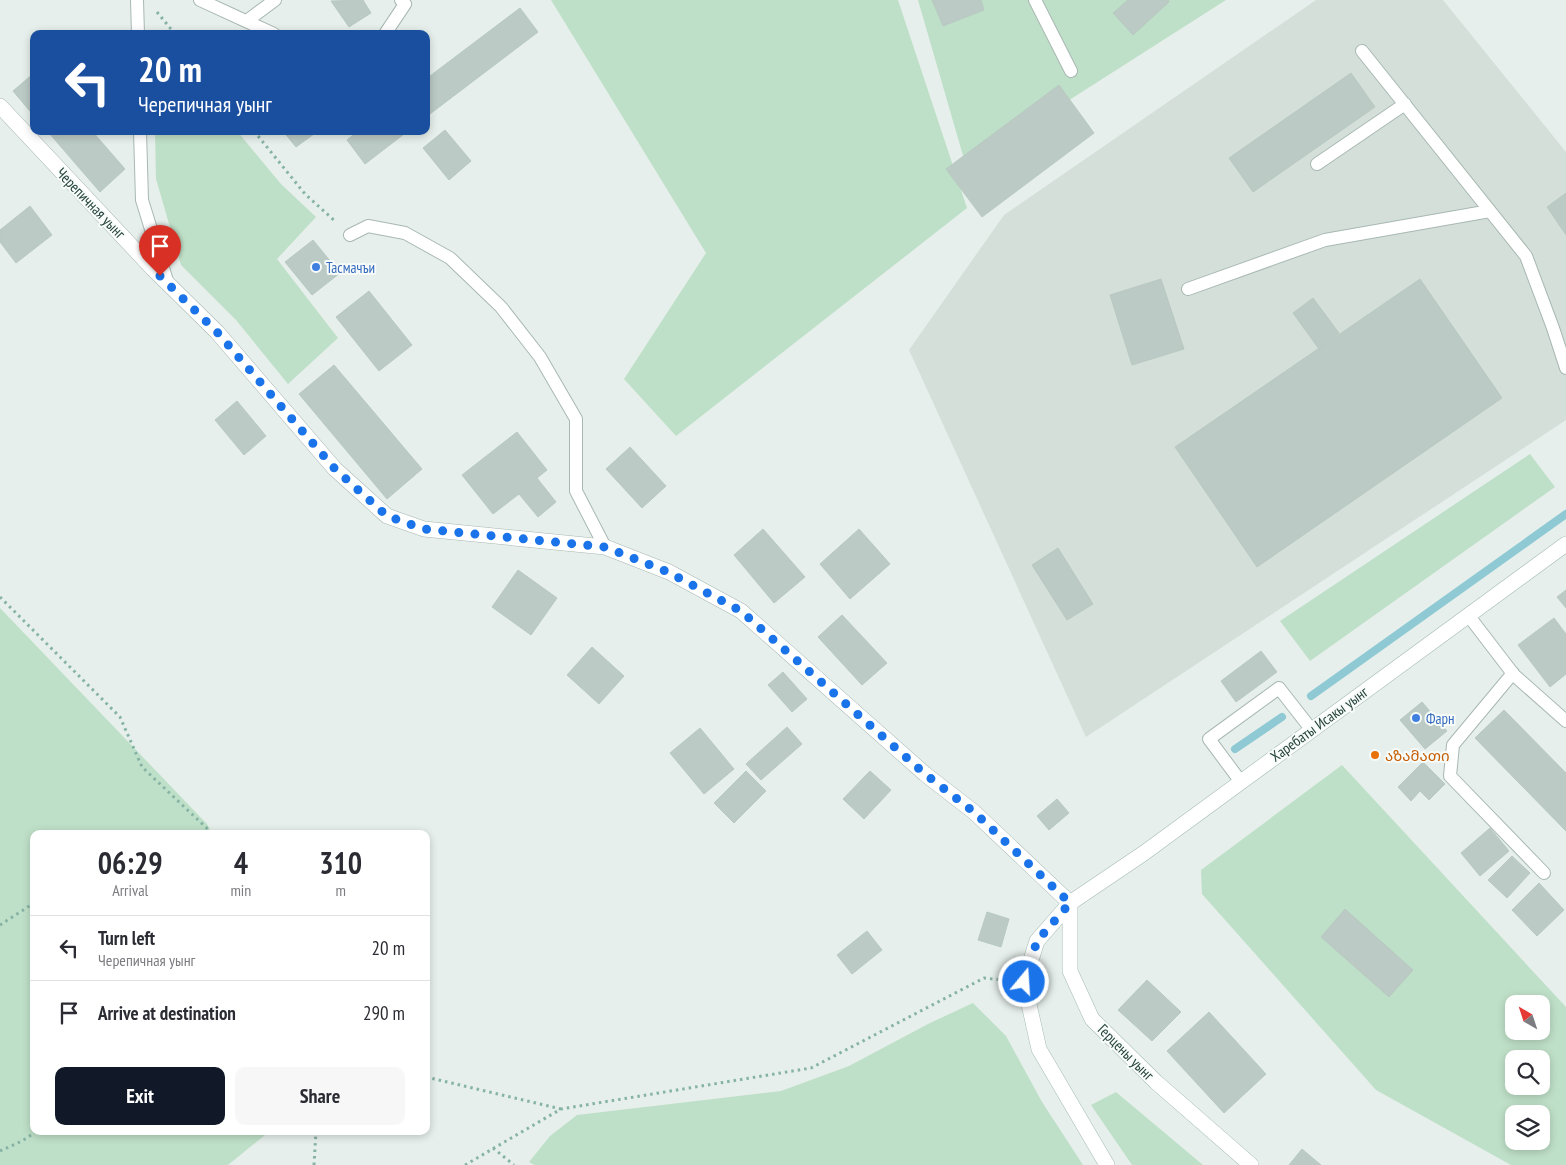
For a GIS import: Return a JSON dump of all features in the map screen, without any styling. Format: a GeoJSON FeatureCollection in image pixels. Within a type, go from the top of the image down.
{"type":"FeatureCollection","features":[{"type":"Feature","properties":{"kind":"street","name":"Черепичная уынг"},"geometry":{"type":"LineString","coordinates":[[0,106],[168,284],[217,332],[335,469],[387,516],[424,529],[605,547],[668,572],[741,611],[925,774],[974,812],[1070,903]]}},
{"type":"Feature","properties":{"kind":"street","name":"Харебаты Исакы уынг"},"geometry":{"type":"LineString","coordinates":[[1024,982],[1037,941],[1070,903],[1144,853],[1566,544]]}},
{"type":"Feature","properties":{"kind":"street","name":"Герцены уынг"},"geometry":{"type":"LineString","coordinates":[[1070,903],[1070,972],[1092,1018],[1156,1082],[1251,1165]]}},
{"type":"Feature","properties":{"kind":"street"},"geometry":{"type":"LineString","coordinates":[[1024,982],[1039,1049],[1107,1165]]}},
{"type":"Feature","properties":{"kind":"lane"},"geometry":{"type":"LineString","coordinates":[[137,0],[138,30]]}},
{"type":"Feature","properties":{"kind":"lane"},"geometry":{"type":"LineString","coordinates":[[200,0],[267,30]]}},
{"type":"Feature","properties":{"kind":"lane"},"geometry":{"type":"LineString","coordinates":[[248,20],[275,0]]}},
{"type":"Feature","properties":{"kind":"lane"},"geometry":{"type":"LineString","coordinates":[[388,30],[405,4],[401,0]]}},
{"type":"Feature","properties":{"kind":"lane"},"geometry":{"type":"LineString","coordinates":[[1035,0],[1071,71]]}},
{"type":"Feature","properties":{"kind":"lane"},"geometry":{"type":"LineString","coordinates":[[1362,51],[1526,256],[1566,368]]}},
{"type":"Feature","properties":{"kind":"lane"},"geometry":{"type":"LineString","coordinates":[[1316,164],[1405,104]]}},
{"type":"Feature","properties":{"kind":"lane"},"geometry":{"type":"LineString","coordinates":[[140,135],[142,200],[168,284]]}},
{"type":"Feature","properties":{"kind":"lane"},"geometry":{"type":"LineString","coordinates":[[1188,289],[1325,240],[1490,211]]}},
{"type":"Feature","properties":{"kind":"lane"},"geometry":{"type":"LineString","coordinates":[[350,235],[368,226],[405,233],[450,258],[501,307],[540,358],[576,419],[576,491],[605,547]]}},
{"type":"Feature","properties":{"kind":"lane"},"geometry":{"type":"LineString","coordinates":[[1468,616],[1513,673],[1566,721]]}},
{"type":"Feature","properties":{"kind":"lane"},"geometry":{"type":"LineString","coordinates":[[1513,673],[1453,745],[1450,776],[1544,873]]}},
{"type":"Feature","properties":{"kind":"lane"},"geometry":{"type":"LineString","coordinates":[[1241,782],[1209,739],[1278,688],[1311,729]]}},
{"type":"Feature","properties":{"kind":"path"},"geometry":{"type":"LineString","coordinates":[[153,7],[172,30]]}},
{"type":"Feature","properties":{"kind":"path"},"geometry":{"type":"LineString","coordinates":[[257,135],[305,194],[350,235]]}},
{"type":"Feature","properties":{"kind":"path"},"geometry":{"type":"LineString","coordinates":[[0,597],[120,717],[142,767],[208,830]]}},
{"type":"Feature","properties":{"kind":"path"},"geometry":{"type":"LineString","coordinates":[[0,925],[30,906]]}},
{"type":"Feature","properties":{"kind":"path"},"geometry":{"type":"LineString","coordinates":[[465,1165],[561,1110],[811,1068],[984,978],[1024,982]]}},
{"type":"Feature","properties":{"kind":"path"},"geometry":{"type":"LineString","coordinates":[[430,1078],[561,1110]]}},
{"type":"Feature","properties":{"kind":"path"},"geometry":{"type":"LineString","coordinates":[[0,1151],[22,1142],[32,1135]]}},
{"type":"Feature","properties":{"kind":"path"},"geometry":{"type":"LineString","coordinates":[[314,1165],[316,1135]]}},
{"type":"Feature","properties":{"kind":"path"},"geometry":{"type":"LineString","coordinates":[[493,1148],[514,1165]]}},
{"type":"Feature","properties":{"kind":"shaded area"},"geometry":{"type":"Polygon","coordinates":[[[1316,0],[1443,0],[1566,152],[1566,420],[1086,737],[909,350],[1004,215],[1316,0]]]}},
{"type":"Feature","properties":{"kind":"green space"},"geometry":{"type":"Polygon","coordinates":[[[551,0],[898,0],[967,208],[676,436],[624,379],[706,253],[551,0]]]}},
{"type":"Feature","properties":{"kind":"green space"},"geometry":{"type":"Polygon","coordinates":[[[918,0],[1226,0],[966,166],[918,0]]]}},
{"type":"Feature","properties":{"kind":"green space"},"geometry":{"type":"Polygon","coordinates":[[[155,135],[240,135],[281,184],[316,217],[277,259],[338,338],[288,384],[236,320],[181,265],[156,179],[155,135]]]}},
{"type":"Feature","properties":{"kind":"green space"},"geometry":{"type":"Polygon","coordinates":[[[1530,454],[1555,487],[1310,661],[1280,621],[1530,454]]]}},
{"type":"Feature","properties":{"kind":"green space"},"geometry":{"type":"Polygon","coordinates":[[[0,608],[207,824],[210,830],[30,830],[30,1135],[265,1135],[228,1165],[0,1165],[0,608]]]}},
{"type":"Feature","properties":{"kind":"green space"},"geometry":{"type":"Polygon","coordinates":[[[1342,765],[1566,1007],[1566,1165],[1511,1165],[1376,1090],[1202,894],[1201,870],[1342,765]]]}},
{"type":"Feature","properties":{"kind":"green space"},"geometry":{"type":"Polygon","coordinates":[[[973,1003],[1006,1036],[1042,1102],[1083,1165],[534,1165],[529,1162],[550,1136],[577,1115],[781,1091],[849,1066],[928,1024],[973,1003]]]}},
{"type":"Feature","properties":{"kind":"green space"},"geometry":{"type":"Polygon","coordinates":[[[1116,1092],[1203,1165],[1132,1165],[1091,1105],[1116,1092]]]}},
{"type":"Feature","properties":{"kind":"building"},"geometry":{"type":"Polygon","coordinates":[[[363,0],[371,13],[349,27],[331,1],[363,0]]]}},
{"type":"Feature","properties":{"kind":"building"},"geometry":{"type":"Polygon","coordinates":[[[932,0],[981,0],[984,10],[943,26],[932,0]]]}},
{"type":"Feature","properties":{"kind":"building"},"geometry":{"type":"Polygon","coordinates":[[[1128,0],[1168,0],[1169,2],[1133,35],[1113,13],[1128,0]]]}},
{"type":"Feature","properties":{"kind":"building"},"geometry":{"type":"Polygon","coordinates":[[[520,8],[538,32],[430,114],[430,76],[520,8]]]}},
{"type":"Feature","properties":{"kind":"building"},"geometry":{"type":"Polygon","coordinates":[[[1351,73],[1375,107],[1253,192],[1229,158],[1351,73]]]}},
{"type":"Feature","properties":{"kind":"building"},"geometry":{"type":"Polygon","coordinates":[[[30,76],[30,111],[13,91],[30,76]]]}},
{"type":"Feature","properties":{"kind":"building"},"geometry":{"type":"Polygon","coordinates":[[[1059,85],[1094,133],[982,217],[946,169],[1059,85]]]}},
{"type":"Feature","properties":{"kind":"building"},"geometry":{"type":"Polygon","coordinates":[[[445,130],[471,161],[449,180],[423,148],[445,130]]]}},
{"type":"Feature","properties":{"kind":"building"},"geometry":{"type":"Polygon","coordinates":[[[51,135],[95,135],[125,169],[100,192],[51,135]]]}},
{"type":"Feature","properties":{"kind":"building"},"geometry":{"type":"Polygon","coordinates":[[[286,135],[312,135],[296,147],[286,135]]]}},
{"type":"Feature","properties":{"kind":"building"},"geometry":{"type":"Polygon","coordinates":[[[353,135],[403,135],[365,164],[347,140],[353,135]]]}},
{"type":"Feature","properties":{"kind":"building"},"geometry":{"type":"Polygon","coordinates":[[[1566,193],[1566,235],[1547,207],[1566,193]]]}},
{"type":"Feature","properties":{"kind":"building"},"geometry":{"type":"Polygon","coordinates":[[[30,206],[52,235],[16,263],[0,242],[0,230],[30,206]]]}},
{"type":"Feature","properties":{"kind":"building"},"geometry":{"type":"Polygon","coordinates":[[[313,240],[340,273],[312,295],[285,262],[313,240]]]}},
{"type":"Feature","properties":{"kind":"building"},"geometry":{"type":"Polygon","coordinates":[[[1161,279],[1184,349],[1132,365],[1110,295],[1161,279]]]}},
{"type":"Feature","properties":{"kind":"building"},"geometry":{"type":"Polygon","coordinates":[[[1420,279],[1502,398],[1257,567],[1175,447],[1420,279]]]}},
{"type":"Feature","properties":{"kind":"building"},"geometry":{"type":"Polygon","coordinates":[[[369,291],[412,345],[379,371],[336,317],[369,291]]]}},
{"type":"Feature","properties":{"kind":"building"},"geometry":{"type":"Polygon","coordinates":[[[1313,298],[1339,333],[1319,349],[1293,313],[1313,298]]]}},
{"type":"Feature","properties":{"kind":"building"},"geometry":{"type":"Polygon","coordinates":[[[334,365],[422,469],[387,499],[299,394],[334,365]]]}},
{"type":"Feature","properties":{"kind":"building"},"geometry":{"type":"Polygon","coordinates":[[[237,401],[266,436],[244,455],[215,420],[237,401]]]}},
{"type":"Feature","properties":{"kind":"building"},"geometry":{"type":"Polygon","coordinates":[[[517,432],[547,470],[537,478],[556,502],[538,517],[519,494],[493,514],[462,475],[517,432]]]}},
{"type":"Feature","properties":{"kind":"building"},"geometry":{"type":"Polygon","coordinates":[[[630,447],[666,486],[642,508],[606,469],[630,447]]]}},
{"type":"Feature","properties":{"kind":"building"},"geometry":{"type":"Polygon","coordinates":[[[763,529],[805,577],[774,603],[734,555],[763,529]]]}},
{"type":"Feature","properties":{"kind":"building"},"geometry":{"type":"Polygon","coordinates":[[[859,529],[890,564],[850,599],[820,564],[859,529]]]}},
{"type":"Feature","properties":{"kind":"building"},"geometry":{"type":"Polygon","coordinates":[[[1058,548],[1093,604],[1067,620],[1032,565],[1058,548]]]}},
{"type":"Feature","properties":{"kind":"building"},"geometry":{"type":"Polygon","coordinates":[[[518,570],[557,598],[531,635],[492,607],[518,570]]]}},
{"type":"Feature","properties":{"kind":"building"},"geometry":{"type":"Polygon","coordinates":[[[1566,590],[1566,608],[1557,597],[1566,590]]]}},
{"type":"Feature","properties":{"kind":"building"},"geometry":{"type":"Polygon","coordinates":[[[842,615],[887,663],[862,685],[818,637],[842,615]]]}},
{"type":"Feature","properties":{"kind":"building"},"geometry":{"type":"Polygon","coordinates":[[[1554,618],[1566,634],[1566,674],[1550,687],[1518,645],[1554,618]]]}},
{"type":"Feature","properties":{"kind":"building"},"geometry":{"type":"Polygon","coordinates":[[[592,647],[624,676],[599,704],[567,675],[592,647]]]}},
{"type":"Feature","properties":{"kind":"building"},"geometry":{"type":"Polygon","coordinates":[[[1261,651],[1277,672],[1236,702],[1221,681],[1261,651]]]}},
{"type":"Feature","properties":{"kind":"building"},"geometry":{"type":"Polygon","coordinates":[[[783,672],[807,699],[792,712],[768,685],[783,672]]]}},
{"type":"Feature","properties":{"kind":"building"},"geometry":{"type":"Polygon","coordinates":[[[1422,702],[1447,731],[1425,749],[1400,720],[1422,702]]]}},
{"type":"Feature","properties":{"kind":"building"},"geometry":{"type":"Polygon","coordinates":[[[1504,710],[1566,773],[1566,831],[1475,738],[1504,710]]]}},
{"type":"Feature","properties":{"kind":"building"},"geometry":{"type":"Polygon","coordinates":[[[787,727],[802,744],[761,780],[746,764],[787,727]]]}},
{"type":"Feature","properties":{"kind":"building"},"geometry":{"type":"Polygon","coordinates":[[[700,728],[734,769],[704,794],[670,753],[700,728]]]}},
{"type":"Feature","properties":{"kind":"building"},"geometry":{"type":"Polygon","coordinates":[[[1423,762],[1445,784],[1429,800],[1420,791],[1411,801],[1398,787],[1423,762]]]}},
{"type":"Feature","properties":{"kind":"building"},"geometry":{"type":"Polygon","coordinates":[[[746,771],[766,791],[734,823],[714,803],[746,771]]]}},
{"type":"Feature","properties":{"kind":"building"},"geometry":{"type":"Polygon","coordinates":[[[870,771],[891,790],[864,819],[843,799],[870,771]]]}},
{"type":"Feature","properties":{"kind":"building"},"geometry":{"type":"Polygon","coordinates":[[[1057,799],[1069,813],[1049,830],[1037,816],[1057,799]]]}},
{"type":"Feature","properties":{"kind":"building"},"geometry":{"type":"Polygon","coordinates":[[[1490,828],[1509,851],[1480,876],[1461,853],[1490,828]]]}},
{"type":"Feature","properties":{"kind":"building"},"geometry":{"type":"Polygon","coordinates":[[[1512,856],[1530,873],[1507,898],[1488,880],[1512,856]]]}},
{"type":"Feature","properties":{"kind":"building"},"geometry":{"type":"Polygon","coordinates":[[[1539,883],[1564,910],[1537,936],[1512,910],[1539,883]]]}},
{"type":"Feature","properties":{"kind":"building"},"geometry":{"type":"Polygon","coordinates":[[[1345,909],[1413,970],[1389,997],[1321,937],[1345,909]]]}},
{"type":"Feature","properties":{"kind":"building"},"geometry":{"type":"Polygon","coordinates":[[[987,912],[1009,919],[1001,947],[978,940],[987,912]]]}},
{"type":"Feature","properties":{"kind":"building"},"geometry":{"type":"Polygon","coordinates":[[[867,931],[882,950],[852,974],[837,955],[867,931]]]}},
{"type":"Feature","properties":{"kind":"building"},"geometry":{"type":"Polygon","coordinates":[[[1147,980],[1181,1012],[1152,1041],[1118,1010],[1147,980]]]}},
{"type":"Feature","properties":{"kind":"building"},"geometry":{"type":"Polygon","coordinates":[[[1209,1012],[1266,1074],[1224,1113],[1167,1051],[1209,1012]]]}},
{"type":"Feature","properties":{"kind":"building"},"geometry":{"type":"Polygon","coordinates":[[[1302,1149],[1321,1165],[1289,1165],[1302,1149]]]}},
{"type":"Feature","properties":{"kind":"waterway"},"geometry":{"type":"LineString","coordinates":[[1311,696],[1566,514]]}},
{"type":"Feature","properties":{"kind":"waterway"},"geometry":{"type":"LineString","coordinates":[[1235,749],[1282,717]]}},
{"type":"Feature","properties":{"kind":"place","name":"Тасмачъи"},"geometry":{"type":"Point","coordinates":[316,267]}},
{"type":"Feature","properties":{"kind":"place","name":"Фарн"},"geometry":{"type":"Point","coordinates":[1416,718]}},
{"type":"Feature","properties":{"kind":"place","name":"აზამათი"},"geometry":{"type":"Point","coordinates":[1375,755]}},
{"type":"Feature","properties":{"kind":"route"},"geometry":{"type":"LineString","coordinates":[[160,276],[217,332],[335,469],[387,516],[424,529],[605,547],[668,572],[741,611],[786,653],[925,774],[974,812],[1070,903],[1037,941],[1024,982]]}}]}
